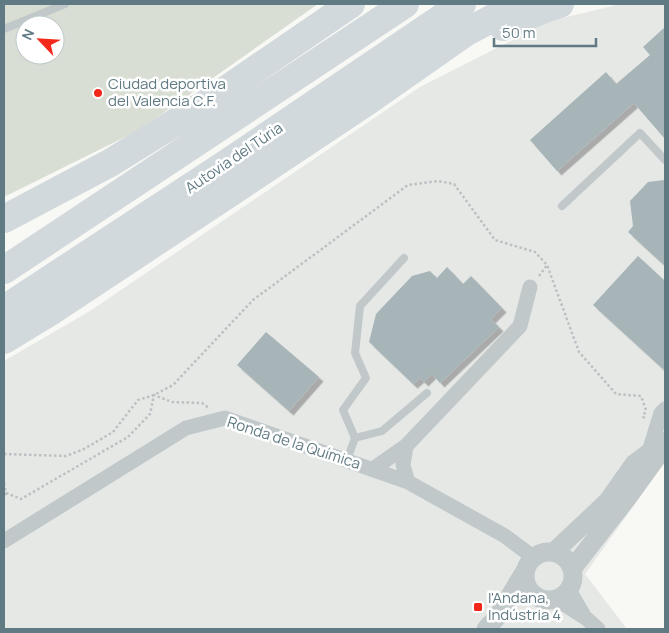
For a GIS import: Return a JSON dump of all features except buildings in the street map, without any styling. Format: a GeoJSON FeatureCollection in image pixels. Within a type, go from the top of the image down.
{"type":"FeatureCollection","features":[{"type":"Feature","properties":{"kind":"highway"},"geometry":{"type":"LineString","coordinates":[[4,219],[110,163],[202,106],[351,4]]}},
{"type":"Feature","properties":{"kind":"highway"},"geometry":{"type":"LineString","coordinates":[[4,270],[405,4]]}},
{"type":"Feature","properties":{"kind":"highway","name":"Autovia del Túria"},"geometry":{"type":"LineString","coordinates":[[4,309],[221,167],[462,4]]}},
{"type":"Feature","properties":{"kind":"highway"},"geometry":{"type":"LineString","coordinates":[[4,340],[368,101],[465,33],[519,4]]}},
{"type":"Feature","properties":{"kind":"highway"},"geometry":{"type":"LineString","coordinates":[[368,101],[469,42],[560,4]]}},
{"type":"Feature","properties":{"kind":"street"},"geometry":{"type":"LineString","coordinates":[[373,470],[406,446],[520,326],[530,287]]}},
{"type":"Feature","properties":{"kind":"street"},"geometry":{"type":"LineString","coordinates":[[572,569],[628,497],[657,449],[661,413],[665,409]]}},
{"type":"Feature","properties":{"kind":"street","name":"Ronda de la Química"},"geometry":{"type":"LineString","coordinates":[[4,541],[186,428],[226,418],[408,482],[505,536],[529,564]]}},
{"type":"Feature","properties":{"kind":"street"},"geometry":{"type":"LineString","coordinates":[[554,552],[608,501],[634,464],[657,449],[665,441]]}},
{"type":"Feature","properties":{"kind":"street"},"geometry":{"type":"LineString","coordinates":[[406,446],[403,465],[408,482]]}},
{"type":"Feature","properties":{"kind":"street"},"geometry":{"type":"LineString","coordinates":[[492,623],[529,564],[543,552],[554,552],[566,558],[572,569],[573,580],[562,595],[545,600],[535,596],[527,585],[529,564]]}},
{"type":"Feature","properties":{"kind":"street"},"geometry":{"type":"LineString","coordinates":[[562,595],[593,624]]}},
{"type":"Feature","properties":{"kind":"street"},"geometry":{"type":"LineString","coordinates":[[492,623],[535,596]]}},
{"type":"Feature","properties":{"kind":"lane"},"geometry":{"type":"LineString","coordinates":[[4,29],[65,4]]}},
{"type":"Feature","properties":{"kind":"lane"},"geometry":{"type":"LineString","coordinates":[[562,206],[640,134],[665,160]]}},
{"type":"Feature","properties":{"kind":"lane"},"geometry":{"type":"LineString","coordinates":[[347,460],[355,438],[343,410],[366,378],[355,353],[360,306],[404,258]]}},
{"type":"Feature","properties":{"kind":"lane"},"geometry":{"type":"LineString","coordinates":[[355,438],[382,431],[427,393]]}},
{"type":"Feature","properties":{"kind":"path"},"geometry":{"type":"LineString","coordinates":[[4,483],[5,495],[21,498],[128,437],[150,414],[154,395],[172,402],[202,403],[226,418]]}},
{"type":"Feature","properties":{"kind":"shaded area","name":"Ciudad deportiva del Valencia C.F."},"geometry":{"type":"Polygon","coordinates":[[[4,4],[318,4],[139,130],[4,197],[4,4]]]}},
{"type":"Feature","properties":{"kind":"shaded area"},"geometry":{"type":"Polygon","coordinates":[[[621,4],[665,4],[665,462],[585,574],[627,629],[4,629],[4,361],[90,311],[420,87],[550,21],[621,4]]]}},
{"type":"Feature","properties":{"kind":"place","name":"Ciudad deportiva del Valencia C.F."},"geometry":{"type":"Point","coordinates":[98,93]}},
{"type":"Feature","properties":{"kind":"place","name":"l'Andana, Indústria 4"},"geometry":{"type":"Point","coordinates":[478,607]}}]}
